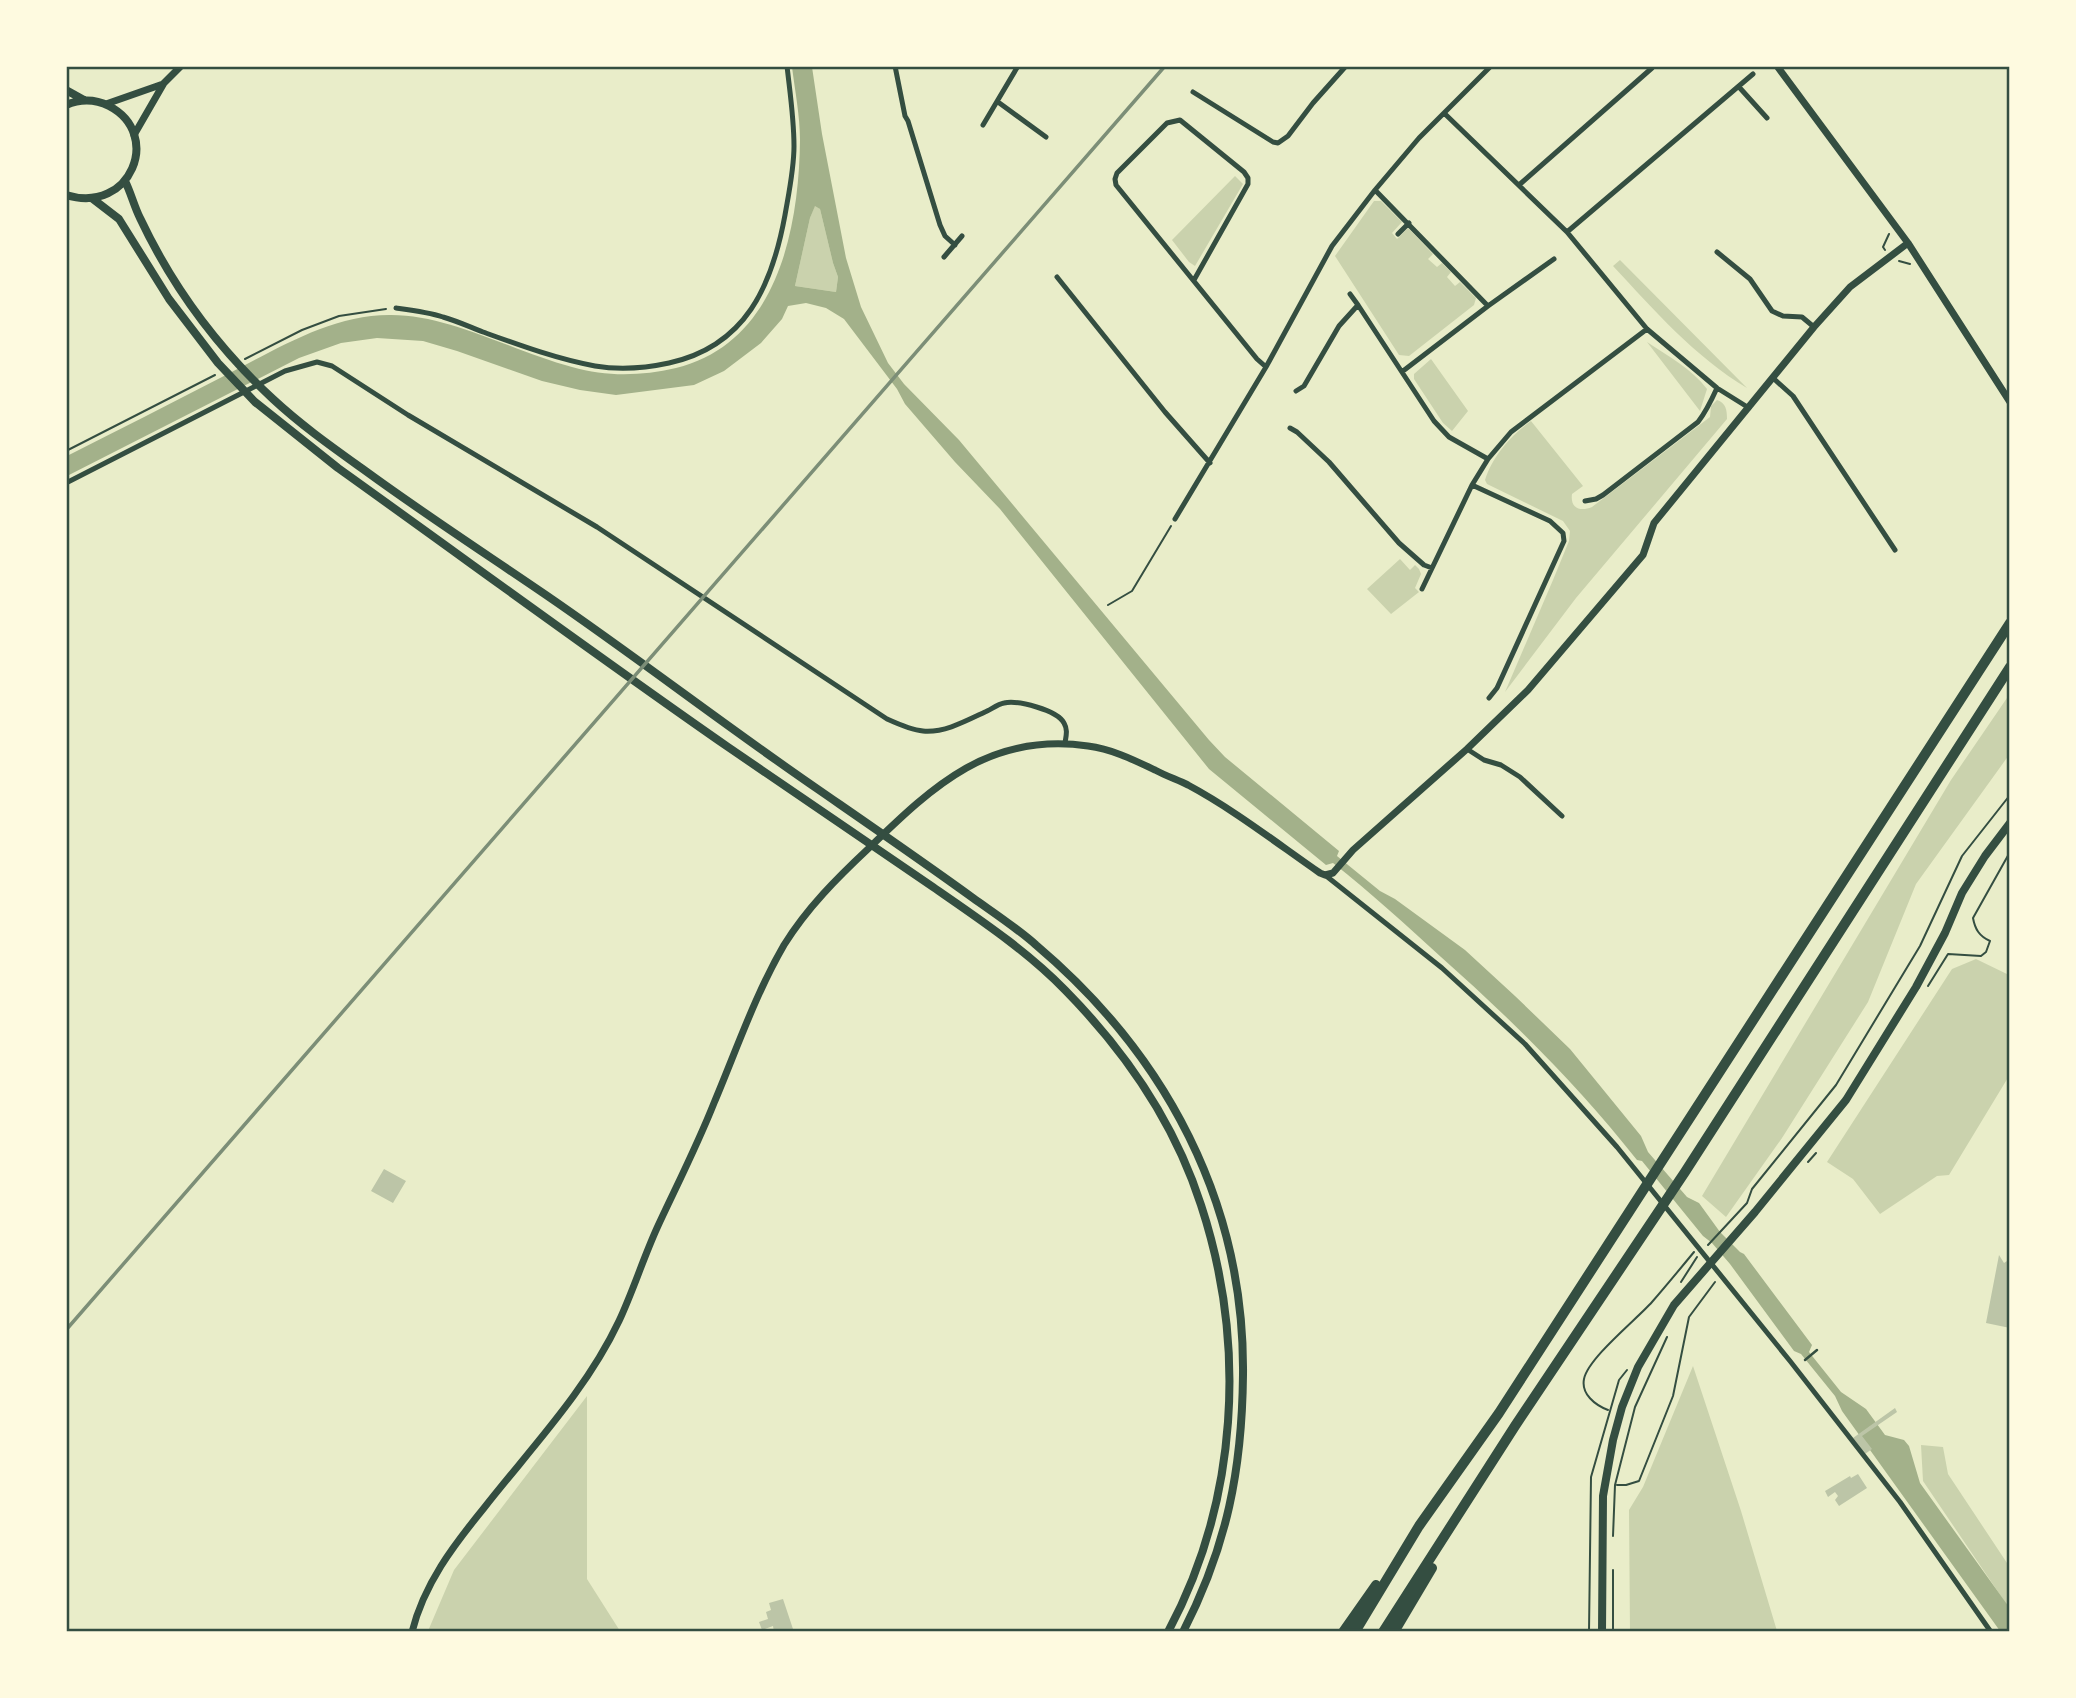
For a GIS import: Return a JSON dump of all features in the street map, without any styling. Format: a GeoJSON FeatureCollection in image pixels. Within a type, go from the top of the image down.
{"type":"FeatureCollection","features":[{"type":"Feature","properties":{"kind":"highway"},"geometry":{"type":"LineString","coordinates":[[1355,1632],[1419,1526],[1499,1413],[2010,623]]}},
{"type":"Feature","properties":{"kind":"highway"},"geometry":{"type":"LineString","coordinates":[[1383,1632],[1515,1426],[1685,1172],[2010,667]]}},
{"type":"Feature","properties":{"kind":"highway"},"geometry":{"type":"LineString","coordinates":[[1343,1632],[1499,1413]]}},
{"type":"Feature","properties":{"kind":"highway"},"geometry":{"type":"LineString","coordinates":[[1394,1632],[1515,1426]]}},
{"type":"Feature","properties":{"kind":"main road"},"geometry":{"type":"LineString","coordinates":[[66,90],[85,100],[106,104],[118,111],[128,122],[136,149],[135,163],[125,181],[107,195],[93,199],[66,195]]}},
{"type":"Feature","properties":{"kind":"main road"},"geometry":{"type":"LineString","coordinates":[[66,105],[85,100]]}},
{"type":"Feature","properties":{"kind":"main road"},"geometry":{"type":"LineString","coordinates":[[125,181],[137,213],[195,312],[229,354],[271,397],[334,448],[444,528],[549,597],[1032,941],[1092,998],[1135,1050],[1168,1097],[1189,1133],[1206,1171],[1232,1259],[1242,1315],[1242,1425],[1236,1477],[1217,1554],[1198,1603],[1183,1632]]}},
{"type":"Feature","properties":{"kind":"main road"},"geometry":{"type":"LineString","coordinates":[[93,199],[119,219],[169,299],[218,363],[255,402],[289,431],[705,731],[1000,934],[1064,989],[1116,1047],[1146,1089],[1172,1135],[1201,1202],[1221,1286],[1230,1351],[1227,1442],[1218,1492],[1205,1545],[1186,1597],[1168,1632]]}},
{"type":"Feature","properties":{"kind":"main road"},"geometry":{"type":"LineString","coordinates":[[1602,1632],[1603,1496],[1613,1440],[1622,1407],[1638,1367],[1674,1305],[1755,1212],[1846,1100],[1916,987],[1945,933],[1962,893],[1984,856],[2010,823]]}},
{"type":"Feature","properties":{"kind":"street"},"geometry":{"type":"LineString","coordinates":[[134,135],[164,83],[181,66]]}},
{"type":"Feature","properties":{"kind":"street"},"geometry":{"type":"LineString","coordinates":[[396,308],[443,316],[546,353],[598,366],[657,366],[700,354],[742,324],[768,279],[780,240],[792,174],[794,146],[787,66]]}},
{"type":"Feature","properties":{"kind":"street"},"geometry":{"type":"LineString","coordinates":[[895,66],[905,116],[940,225],[945,236],[955,245]]}},
{"type":"Feature","properties":{"kind":"street"},"geometry":{"type":"LineString","coordinates":[[983,125],[1018,66]]}},
{"type":"Feature","properties":{"kind":"street"},"geometry":{"type":"LineString","coordinates":[[1175,519],[1266,367],[1332,246],[1419,138],[1491,66]]}},
{"type":"Feature","properties":{"kind":"street"},"geometry":{"type":"LineString","coordinates":[[1777,66],[1908,243],[2010,402]]}},
{"type":"Feature","properties":{"kind":"street"},"geometry":{"type":"LineString","coordinates":[[1193,92],[1278,143],[1288,136],[1344,67]]}},
{"type":"Feature","properties":{"kind":"street"},"geometry":{"type":"LineString","coordinates":[[1519,186],[1652,68]]}},
{"type":"Feature","properties":{"kind":"street"},"geometry":{"type":"LineString","coordinates":[[1567,232],[1752,74]]}},
{"type":"Feature","properties":{"kind":"street"},"geometry":{"type":"LineString","coordinates":[[106,104],[164,83]]}},
{"type":"Feature","properties":{"kind":"street"},"geometry":{"type":"LineString","coordinates":[[1739,87],[1767,118]]}},
{"type":"Feature","properties":{"kind":"street"},"geometry":{"type":"LineString","coordinates":[[998,102],[1046,137]]}},
{"type":"Feature","properties":{"kind":"street"},"geometry":{"type":"LineString","coordinates":[[1444,113],[1567,232],[1647,329],[1717,388],[1749,408]]}},
{"type":"Feature","properties":{"kind":"street"},"geometry":{"type":"LineString","coordinates":[[1194,280],[1248,184],[1248,178],[1180,120],[1167,123],[1118,173],[1116,185],[1194,280],[1266,367]]}},
{"type":"Feature","properties":{"kind":"street"},"geometry":{"type":"LineString","coordinates":[[1375,190],[1488,306]]}},
{"type":"Feature","properties":{"kind":"street"},"geometry":{"type":"LineString","coordinates":[[1398,234],[1409,223]]}},
{"type":"Feature","properties":{"kind":"street"},"geometry":{"type":"LineString","coordinates":[[944,257],[962,236]]}},
{"type":"Feature","properties":{"kind":"street"},"geometry":{"type":"LineString","coordinates":[[1329,874],[1468,750],[1528,690],[1643,555],[1654,523],[1814,327],[1850,287],[1908,243]]}},
{"type":"Feature","properties":{"kind":"street"},"geometry":{"type":"LineString","coordinates":[[1717,252],[1750,279],[1772,311],[1783,316],[1802,317],[1814,327]]}},
{"type":"Feature","properties":{"kind":"street"},"geometry":{"type":"LineString","coordinates":[[1403,371],[1554,259]]}},
{"type":"Feature","properties":{"kind":"street"},"geometry":{"type":"LineString","coordinates":[[1057,278],[1164,412],[1210,463]]}},
{"type":"Feature","properties":{"kind":"street"},"geometry":{"type":"LineString","coordinates":[[1350,294],[1434,421],[1449,437],[1488,459]]}},
{"type":"Feature","properties":{"kind":"street"},"geometry":{"type":"LineString","coordinates":[[1296,391],[1304,386],[1339,326],[1358,305]]}},
{"type":"Feature","properties":{"kind":"street"},"geometry":{"type":"LineString","coordinates":[[1422,589],[1472,485],[1488,459],[1511,432],[1647,329]]}},
{"type":"Feature","properties":{"kind":"street"},"geometry":{"type":"LineString","coordinates":[[66,483],[285,371],[317,362],[332,366],[408,415],[597,527],[887,719],[923,731],[953,726],[1004,703],[1024,704],[1046,710],[1062,719],[1067,730],[1065,743]]}},
{"type":"Feature","properties":{"kind":"street"},"geometry":{"type":"LineString","coordinates":[[1773,378],[1793,396],[1895,550]]}},
{"type":"Feature","properties":{"kind":"street"},"geometry":{"type":"LineString","coordinates":[[1585,501],[1603,495],[1698,422],[1717,388]]}},
{"type":"Feature","properties":{"kind":"street"},"geometry":{"type":"LineString","coordinates":[[1290,428],[1329,462],[1399,542],[1424,565],[1432,568]]}},
{"type":"Feature","properties":{"kind":"street"},"geometry":{"type":"LineString","coordinates":[[1472,485],[1550,521],[1563,533],[1564,541],[1497,688],[1489,698]]}},
{"type":"Feature","properties":{"kind":"street"},"geometry":{"type":"LineString","coordinates":[[412,1632],[429,1585],[451,1549],[556,1421],[598,1359],[618,1323],[657,1227],[699,1139],[748,1021],[798,923],[827,887],[937,786],[973,764],[998,753],[1042,744],[1065,743],[1092,746],[1124,755],[1188,785],[1329,874],[1442,968],[1525,1044],[1617,1147],[1782,1350],[1892,1492],[1991,1632]]}},
{"type":"Feature","properties":{"kind":"street"},"geometry":{"type":"LineString","coordinates":[[1468,750],[1484,760],[1502,765],[1520,777],[1562,816]]}},
{"type":"Feature","properties":{"kind":"lane"},"geometry":{"type":"LineString","coordinates":[[1805,1360],[1816,1350]]}},
{"type":"Feature","properties":{"kind":"path"},"geometry":{"type":"LineString","coordinates":[[1885,250],[1883,247],[1890,236],[1888,229]]}},
{"type":"Feature","properties":{"kind":"path"},"geometry":{"type":"LineString","coordinates":[[1894,262],[1906,261],[1915,270]]}},
{"type":"Feature","properties":{"kind":"path"},"geometry":{"type":"LineString","coordinates":[[1108,605],[1132,591],[1175,519]]}},
{"type":"Feature","properties":{"kind":"path"},"geometry":{"type":"LineString","coordinates":[[1694,1260],[1747,1203],[1752,1189],[1836,1085],[1920,946],[1962,856],[2010,795]]}},
{"type":"Feature","properties":{"kind":"path"},"geometry":{"type":"LineString","coordinates":[[1981,956],[1986,952],[1990,941],[1975,929],[1973,918],[2010,852]]}},
{"type":"Feature","properties":{"kind":"path"},"geometry":{"type":"LineString","coordinates":[[1609,1410],[1588,1397],[1583,1381],[1587,1371],[1695,1251]]}},
{"type":"Feature","properties":{"kind":"path"},"geometry":{"type":"LineString","coordinates":[[1615,1485],[1639,1481],[1673,1396],[1689,1317],[1719,1278]]}},
{"type":"Feature","properties":{"kind":"path"},"geometry":{"type":"LineString","coordinates":[[1612,1546],[1615,1485],[1635,1406],[1671,1328]]}},
{"type":"Feature","properties":{"kind":"path"},"geometry":{"type":"LineString","coordinates":[[1613,1570],[1613,1632]]}},
{"type":"Feature","properties":{"kind":"shaded area"},"geometry":{"type":"Polygon","coordinates":[[[792,67],[812,67],[846,258],[861,307],[888,363],[904,384],[959,440],[1225,757],[1339,851],[1337,856],[1380,891],[1465,950],[1570,1049],[1641,1136],[1648,1152],[1687,1197],[1699,1203],[1720,1232],[1744,1254],[1812,1345],[1809,1352],[1841,1392],[1866,1409],[1885,1435],[1904,1440],[1909,1446],[1920,1483],[2009,1607],[2009,1631],[2000,1631],[1842,1411],[1835,1396],[1801,1354],[1794,1351],[1730,1264],[1703,1236],[1642,1161],[1637,1160],[1544,1054],[1415,933],[1333,863],[1326,865],[1209,769],[1000,509],[905,404],[897,389],[844,319],[826,308],[806,303],[788,306],[782,319],[761,343],[724,371],[694,385],[616,395],[542,381],[423,341],[377,338],[341,343],[299,358],[67,476],[67,456],[302,336],[345,321],[389,315],[412,316],[458,327],[550,360],[598,372],[637,374],[663,371],[710,355],[738,334],[759,309],[776,278],[787,245],[799,175],[800,140],[792,67]],[[815,206],[810,218],[795,286],[836,292],[838,277],[820,209],[815,206]]]}},
{"type":"Feature","properties":{"kind":"shaded area"},"geometry":{"type":"Polygon","coordinates":[[[1235,176],[1243,184],[1195,266],[1172,240],[1235,176]]]}},
{"type":"Feature","properties":{"kind":"shaded area"},"geometry":{"type":"Polygon","coordinates":[[[1374,201],[1381,201],[1402,222],[1392,233],[1397,239],[1408,228],[1433,254],[1428,259],[1437,267],[1442,263],[1451,272],[1447,277],[1455,286],[1460,282],[1476,298],[1474,305],[1409,356],[1399,355],[1335,256],[1374,201]]]}},
{"type":"Feature","properties":{"kind":"shaded area"},"geometry":{"type":"Polygon","coordinates":[[[815,205],[820,209],[838,277],[836,292],[795,286],[815,205]]]}},
{"type":"Feature","properties":{"kind":"shaded area"},"geometry":{"type":"Polygon","coordinates":[[[1620,260],[1747,388],[1710,362],[1660,316],[1613,266],[1620,260]]]}},
{"type":"Feature","properties":{"kind":"shaded area"},"geometry":{"type":"Polygon","coordinates":[[[1647,342],[1687,369],[1707,389],[1700,411],[1647,342]]]}},
{"type":"Feature","properties":{"kind":"shaded area"},"geometry":{"type":"Polygon","coordinates":[[[1431,359],[1468,411],[1452,431],[1443,423],[1414,379],[1414,374],[1431,359]]]}},
{"type":"Feature","properties":{"kind":"shaded area"},"geometry":{"type":"Polygon","coordinates":[[[1717,400],[1725,407],[1727,419],[1576,598],[1505,692],[1569,541],[1570,531],[1563,521],[1487,484],[1485,480],[1488,471],[1497,455],[1516,433],[1531,421],[1583,486],[1572,494],[1574,506],[1580,509],[1592,507],[1710,417],[1711,406],[1717,400]]]}},
{"type":"Feature","properties":{"kind":"shaded area"},"geometry":{"type":"Polygon","coordinates":[[[1400,559],[1410,570],[1415,565],[1419,569],[1421,574],[1415,588],[1419,592],[1391,614],[1367,589],[1400,559]]]}},
{"type":"Feature","properties":{"kind":"shaded area"},"geometry":{"type":"Polygon","coordinates":[[[2009,695],[2009,755],[1916,884],[1868,1002],[1782,1138],[1726,1217],[1702,1196],[1951,780],[2009,695]]]}},
{"type":"Feature","properties":{"kind":"shaded area"},"geometry":{"type":"Polygon","coordinates":[[[1976,959],[2009,975],[2009,1076],[1949,1175],[1937,1176],[1880,1214],[1853,1179],[1827,1162],[1952,969],[1976,959]]]}},
{"type":"Feature","properties":{"kind":"shaded area"},"geometry":{"type":"Polygon","coordinates":[[[1693,1366],[1777,1631],[1630,1631],[1629,1510],[1643,1487],[1693,1366]]]}},
{"type":"Feature","properties":{"kind":"shaded area"},"geometry":{"type":"Polygon","coordinates":[[[587,1396],[587,1579],[620,1631],[428,1631],[454,1570],[587,1396]]]}},
{"type":"Feature","properties":{"kind":"shaded area"},"geometry":{"type":"Polygon","coordinates":[[[1921,1445],[1943,1447],[1948,1474],[2009,1566],[2009,1608],[1923,1481],[1921,1445]]]}},
{"type":"Feature","properties":{"kind":"building"},"geometry":{"type":"Polygon","coordinates":[[[384,1169],[406,1181],[393,1203],[371,1191],[384,1169]]]}},
{"type":"Feature","properties":{"kind":"building"},"geometry":{"type":"Polygon","coordinates":[[[1999,1255],[2004,1263],[2010,1259],[2010,1328],[1986,1323],[1999,1255]]]}},
{"type":"Feature","properties":{"kind":"building"},"geometry":{"type":"Polygon","coordinates":[[[1895,1408],[1897,1412],[1862,1436],[1872,1449],[1865,1454],[1853,1438],[1895,1408]]]}},
{"type":"Feature","properties":{"kind":"building"},"geometry":{"type":"Polygon","coordinates":[[[1858,1474],[1867,1488],[1839,1506],[1835,1500],[1838,1496],[1835,1492],[1828,1497],[1825,1491],[1858,1474]]]}},
{"type":"Feature","properties":{"kind":"building"},"geometry":{"type":"Polygon","coordinates":[[[783,1599],[794,1632],[774,1632],[773,1626],[762,1630],[759,1622],[768,1619],[766,1612],[771,1610],[769,1603],[783,1599]]]}},
{"type":"Feature","properties":{"kind":"railway"},"geometry":{"type":"LineString","coordinates":[[66,1330],[1165,66]]}}]}
